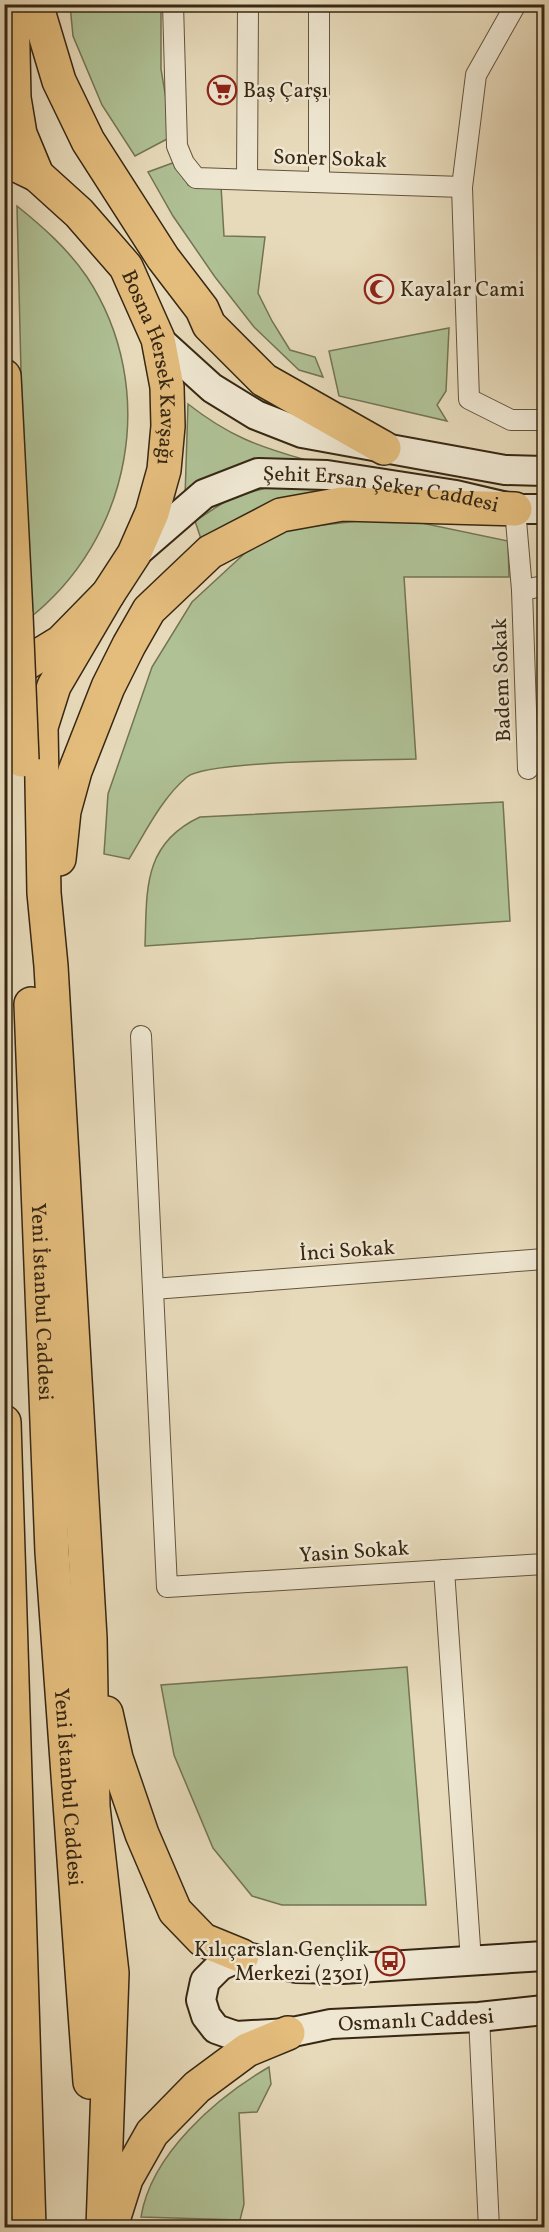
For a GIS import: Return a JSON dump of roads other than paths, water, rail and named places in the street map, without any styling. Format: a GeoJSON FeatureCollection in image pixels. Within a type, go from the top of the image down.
{"type":"FeatureCollection","features":[{"type":"Feature","properties":{"kind":"highway"},"geometry":{"type":"LineString","coordinates":[[12,4],[11,30],[17,116],[20,134],[37,175]]}},
{"type":"Feature","properties":{"kind":"highway"},"geometry":{"type":"LineString","coordinates":[[36,4],[59,81],[88,141],[163,258],[202,309],[209,325],[264,380],[384,448]]}},
{"type":"Feature","properties":{"kind":"highway","name":"Bosna Hersek Kavşağı"},"geometry":{"type":"LineString","coordinates":[[4,159],[37,175],[79,213],[126,267],[158,339],[167,387],[168,426],[164,470],[152,513],[134,554],[108,594],[61,642],[4,677]]}},
{"type":"Feature","properties":{"kind":"highway","name":"Yeni İstanbul Caddesi"},"geometry":{"type":"LineString","coordinates":[[4,376],[22,759],[52,1552],[102,2228]]}},
{"type":"Feature","properties":{"kind":"highway"},"geometry":{"type":"LineString","coordinates":[[51,966],[64,811],[75,771],[108,687],[149,610],[210,552],[281,515],[342,504],[530,510]]}},
{"type":"Feature","properties":{"kind":"highway"},"geometry":{"type":"LineString","coordinates":[[102,2228],[112,1973],[93,1807],[90,1638],[51,966],[44,893],[41,829],[41,727],[54,686],[108,594]]}},
{"type":"Feature","properties":{"kind":"highway"},"geometry":{"type":"LineString","coordinates":[[4,1422],[28,2228]]}},
{"type":"Feature","properties":{"kind":"highway"},"geometry":{"type":"LineString","coordinates":[[90,1638],[116,1758],[142,1834],[175,1911],[203,1940],[242,1956]]}},
{"type":"Feature","properties":{"kind":"highway"},"geometry":{"type":"LineString","coordinates":[[110,2228],[126,2179],[152,2133],[197,2087],[248,2050],[288,2033]]}},
{"type":"Feature","properties":{"kind":"highway"},"geometry":{"type":"LineString","coordinates":[[4,2042],[28,2228]]}},
{"type":"Feature","properties":{"kind":"street","name":"Soner Sokak"},"geometry":{"type":"LineString","coordinates":[[173,4],[177,146],[184,163],[196,178],[462,188]]}},
{"type":"Feature","properties":{"kind":"street"},"geometry":{"type":"LineString","coordinates":[[247,179],[248,4]]}},
{"type":"Feature","properties":{"kind":"street"},"geometry":{"type":"LineString","coordinates":[[319,4],[319,182]]}},
{"type":"Feature","properties":{"kind":"street"},"geometry":{"type":"LineString","coordinates":[[516,4],[476,75],[462,188],[469,399],[512,420],[544,420]]}},
{"type":"Feature","properties":{"kind":"street","name":"Şehit Ersan Şeker Caddesi"},"geometry":{"type":"LineString","coordinates":[[158,339],[212,388],[256,415],[302,433],[505,470],[544,471]]}},
{"type":"Feature","properties":{"kind":"street","name":"Şehit Ersan Şeker Caddesi"},"geometry":{"type":"LineString","coordinates":[[134,554],[204,494],[258,473],[327,475],[456,495],[530,510]]}},
{"type":"Feature","properties":{"kind":"street","name":"Badem Sokak"},"geometry":{"type":"LineString","coordinates":[[528,769],[522,590],[530,510]]}},
{"type":"Feature","properties":{"kind":"street","name":"Badem Sokak"},"geometry":{"type":"LineString","coordinates":[[522,590],[544,586]]}},
{"type":"Feature","properties":{"kind":"street"},"geometry":{"type":"LineString","coordinates":[[141,1036],[153,1289]]}},
{"type":"Feature","properties":{"kind":"street","name":"İnci Sokak"},"geometry":{"type":"LineString","coordinates":[[153,1289],[544,1259]]}},
{"type":"Feature","properties":{"kind":"street","name":"Yasin Sokak"},"geometry":{"type":"LineString","coordinates":[[153,1289],[167,1587],[544,1564]]}},
{"type":"Feature","properties":{"kind":"street"},"geometry":{"type":"LineString","coordinates":[[444,1570],[471,1961]]}},
{"type":"Feature","properties":{"kind":"street"},"geometry":{"type":"LineString","coordinates":[[242,1956],[296,1968],[342,1969],[544,1956]]}},
{"type":"Feature","properties":{"kind":"street","name":"Osmanlı Caddesi"},"geometry":{"type":"LineString","coordinates":[[242,1956],[220,1966],[205,1981],[201,2000],[206,2016],[216,2029],[236,2036],[288,2033],[331,2024],[479,2017],[544,2010]]}},
{"type":"Feature","properties":{"kind":"street"},"geometry":{"type":"LineString","coordinates":[[479,2017],[489,2228]]}},
{"type":"Feature","properties":{"kind":"place","name":"Baş Çarşı"},"geometry":{"type":"Point","coordinates":[222,90]}},
{"type":"Feature","properties":{"kind":"place","name":"Kayalar Cami"},"geometry":{"type":"Point","coordinates":[379,289]}},
{"type":"Feature","properties":{"kind":"place","name":"Kılıçarslan Gençlik Merkezi (2301)"},"geometry":{"type":"Point","coordinates":[390,1961]}}]}
